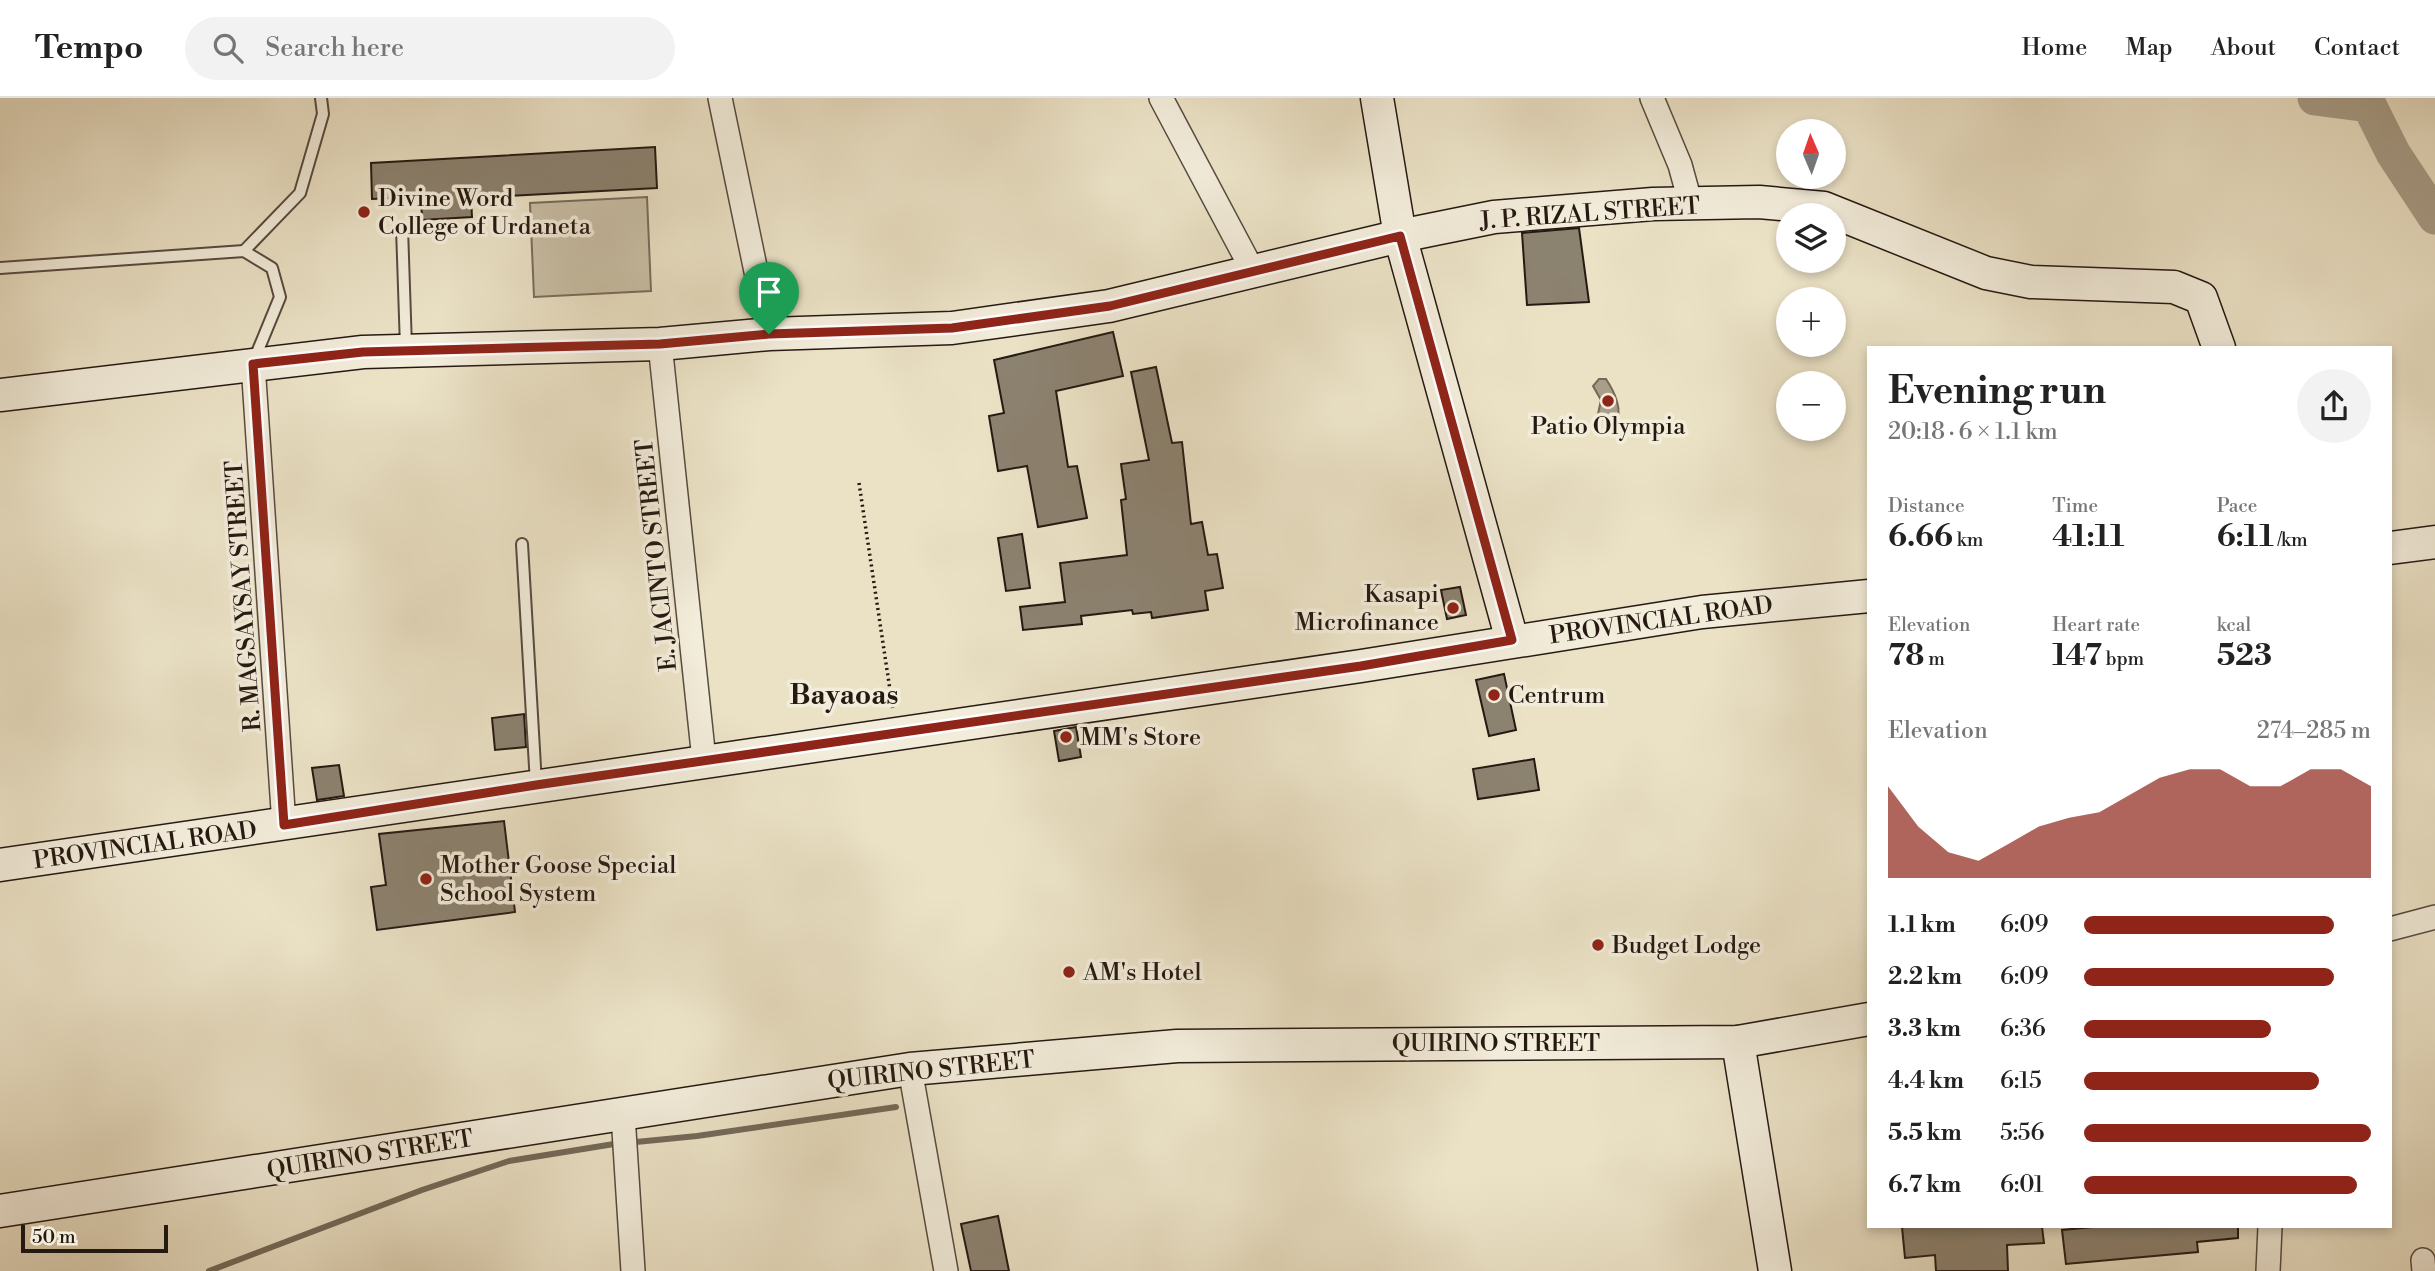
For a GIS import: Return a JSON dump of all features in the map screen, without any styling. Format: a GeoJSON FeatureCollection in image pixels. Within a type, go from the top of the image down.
{"type":"FeatureCollection","features":[{"type":"Feature","properties":{"kind":"street"},"geometry":{"type":"LineString","coordinates":[[720,98],[769,334]]}},
{"type":"Feature","properties":{"kind":"street"},"geometry":{"type":"LineString","coordinates":[[1161,98],[1254,273]]}},
{"type":"Feature","properties":{"kind":"street"},"geometry":{"type":"LineString","coordinates":[[1377,98],[1400,236],[1512,640]]}},
{"type":"Feature","properties":{"kind":"street"},"geometry":{"type":"LineString","coordinates":[[1652,98],[1680,165],[1691,205]]}},
{"type":"Feature","properties":{"kind":"street","name":"J. P. RIZAL STREET"},"geometry":{"type":"LineString","coordinates":[[0,396],[253,364],[406,350],[660,344],[769,334],[952,328],[1110,306],[1400,236],[1494,217],[1653,204],[1759,202],[1824,208],[1986,273],[2031,282],[2174,287],[2200,298],[2218,346]]}},
{"type":"Feature","properties":{"kind":"street","name":"E. JACINTO STREET"},"geometry":{"type":"LineString","coordinates":[[660,344],[704,760]]}},
{"type":"Feature","properties":{"kind":"street","name":"R. MAGSAYSAY STREET"},"geometry":{"type":"LineString","coordinates":[[253,364],[284,825]]}},
{"type":"Feature","properties":{"kind":"street"},"geometry":{"type":"LineString","coordinates":[[2392,548],[2435,542]]}},
{"type":"Feature","properties":{"kind":"street","name":"PROVINCIAL ROAD"},"geometry":{"type":"LineString","coordinates":[[0,865],[1361,666],[1702,612],[1867,596]]}},
{"type":"Feature","properties":{"kind":"street"},"geometry":{"type":"LineString","coordinates":[[2392,928],[2435,917]]}},
{"type":"Feature","properties":{"kind":"street","name":"QUIRINO STREET"},"geometry":{"type":"LineString","coordinates":[[0,1211],[909,1069],[1177,1046],[1738,1042],[1867,1019]]}},
{"type":"Feature","properties":{"kind":"street"},"geometry":{"type":"LineString","coordinates":[[1738,1042],[1775,1271]]}},
{"type":"Feature","properties":{"kind":"street"},"geometry":{"type":"LineString","coordinates":[[909,1069],[946,1271]]}},
{"type":"Feature","properties":{"kind":"street"},"geometry":{"type":"LineString","coordinates":[[623,1115],[633,1271]]}},
{"type":"Feature","properties":{"kind":"street"},"geometry":{"type":"LineString","coordinates":[[2268,1271],[2270,1228]]}},
{"type":"Feature","properties":{"kind":"lane"},"geometry":{"type":"LineString","coordinates":[[244,251],[300,193],[323,114],[321,98]]}},
{"type":"Feature","properties":{"kind":"lane"},"geometry":{"type":"LineString","coordinates":[[401,228],[406,350]]}},
{"type":"Feature","properties":{"kind":"lane"},"geometry":{"type":"LineString","coordinates":[[0,268],[244,251],[272,268],[280,297],[253,364]]}},
{"type":"Feature","properties":{"kind":"lane"},"geometry":{"type":"LineString","coordinates":[[522,544],[536,785]]}},
{"type":"Feature","properties":{"kind":"path"},"geometry":{"type":"LineString","coordinates":[[859,483],[897,732]]}},
{"type":"Feature","properties":{"kind":"shaded area"},"geometry":{"type":"Polygon","coordinates":[[[647,197],[651,291],[534,297],[530,203],[647,197]]]}},
{"type":"Feature","properties":{"kind":"shaded area","name":"Patio Olympia"},"geometry":{"type":"Polygon","coordinates":[[[1599,379],[1606,379],[1615,395],[1619,413],[1615,423],[1605,422],[1598,414],[1601,400],[1593,386],[1599,379]]]}},
{"type":"Feature","properties":{"kind":"building"},"geometry":{"type":"Polygon","coordinates":[[[655,147],[657,188],[471,198],[472,217],[422,220],[421,197],[372,199],[371,163],[655,147]]]}},
{"type":"Feature","properties":{"kind":"building"},"geometry":{"type":"Polygon","coordinates":[[[1579,228],[1589,302],[1527,305],[1522,233],[1579,228]]]}},
{"type":"Feature","properties":{"kind":"building"},"geometry":{"type":"Polygon","coordinates":[[[1113,332],[1123,376],[1056,391],[1068,467],[1077,466],[1087,518],[1038,527],[1027,466],[998,471],[989,416],[1004,413],[994,360],[1113,332]]]}},
{"type":"Feature","properties":{"kind":"building"},"geometry":{"type":"Polygon","coordinates":[[[1156,367],[1172,443],[1182,442],[1191,524],[1202,522],[1208,555],[1217,554],[1223,588],[1205,591],[1208,610],[1152,618],[1151,612],[1133,614],[1132,610],[1081,616],[1082,624],[1023,630],[1020,607],[1065,602],[1060,563],[1127,555],[1121,500],[1126,499],[1121,464],[1149,460],[1131,372],[1156,367]]]}},
{"type":"Feature","properties":{"kind":"building"},"geometry":{"type":"Polygon","coordinates":[[[1022,534],[1030,588],[1006,591],[998,538],[1022,534]]]}},
{"type":"Feature","properties":{"kind":"building"},"geometry":{"type":"Polygon","coordinates":[[[1460,587],[1466,615],[1447,619],[1441,590],[1460,587]]]}},
{"type":"Feature","properties":{"kind":"building","name":"Centrum"},"geometry":{"type":"Polygon","coordinates":[[[1504,674],[1516,730],[1489,736],[1476,680],[1504,674]]]}},
{"type":"Feature","properties":{"kind":"building"},"geometry":{"type":"Polygon","coordinates":[[[524,714],[526,747],[495,750],[492,718],[524,714]]]}},
{"type":"Feature","properties":{"kind":"building"},"geometry":{"type":"Polygon","coordinates":[[[1076,727],[1081,757],[1059,761],[1054,731],[1076,727]]]}},
{"type":"Feature","properties":{"kind":"building"},"geometry":{"type":"Polygon","coordinates":[[[1534,759],[1539,790],[1478,799],[1473,769],[1534,759]]]}},
{"type":"Feature","properties":{"kind":"building"},"geometry":{"type":"Polygon","coordinates":[[[339,765],[344,796],[317,800],[312,768],[339,765]]]}},
{"type":"Feature","properties":{"kind":"building"},"geometry":{"type":"Polygon","coordinates":[[[504,821],[515,912],[377,930],[371,887],[386,885],[379,834],[504,821]]]}},
{"type":"Feature","properties":{"kind":"building"},"geometry":{"type":"Polygon","coordinates":[[[998,1216],[1009,1271],[971,1271],[961,1224],[998,1216]]]}},
{"type":"Feature","properties":{"kind":"building"},"geometry":{"type":"Polygon","coordinates":[[[1902,1228],[2042,1228],[2044,1243],[2007,1245],[2008,1271],[1936,1271],[1935,1255],[1905,1258],[1902,1228]]]}},
{"type":"Feature","properties":{"kind":"building"},"geometry":{"type":"Polygon","coordinates":[[[2238,1228],[2238,1238],[2197,1242],[2198,1252],[2066,1264],[2062,1230],[2238,1228]]]}},
{"type":"Feature","properties":{"kind":"waterway"},"geometry":{"type":"LineString","coordinates":[[2315,98],[2369,105],[2393,153],[2435,217]]}},
{"type":"Feature","properties":{"kind":"waterway"},"geometry":{"type":"LineString","coordinates":[[636,1142],[697,1136],[896,1107]]}},
{"type":"Feature","properties":{"kind":"waterway"},"geometry":{"type":"LineString","coordinates":[[209,1271],[422,1190],[509,1161],[614,1144]]}},
{"type":"Feature","properties":{"kind":"place","name":"Divine Word College of Urdaneta"},"geometry":{"type":"Point","coordinates":[364,212]}},
{"type":"Feature","properties":{"kind":"place","name":"Patio Olympia"},"geometry":{"type":"Point","coordinates":[1608,401]}},
{"type":"Feature","properties":{"kind":"place","name":"Kasapi Microfinance"},"geometry":{"type":"Point","coordinates":[1453,608]}},
{"type":"Feature","properties":{"kind":"place","name":"Centrum"},"geometry":{"type":"Point","coordinates":[1494,695]}},
{"type":"Feature","properties":{"kind":"place","name":"MM's Store"},"geometry":{"type":"Point","coordinates":[1066,737]}},
{"type":"Feature","properties":{"kind":"place","name":"Mother Goose Special School System"},"geometry":{"type":"Point","coordinates":[426,879]}},
{"type":"Feature","properties":{"kind":"place","name":"Budget Lodge"},"geometry":{"type":"Point","coordinates":[1598,945]}},
{"type":"Feature","properties":{"kind":"place","name":"AM's Hotel"},"geometry":{"type":"Point","coordinates":[1069,972]}},
{"type":"Feature","properties":{"kind":"district","name":"Bayaoas"},"geometry":{"type":"Point","coordinates":[844,694]}},
{"type":"Feature","properties":{"kind":"route"},"geometry":{"type":"LineString","coordinates":[[1400,236],[1512,640],[1361,666],[704,760],[284,825],[253,364],[363,352],[660,344],[769,334],[952,328],[1110,306],[1400,236]]}}]}
